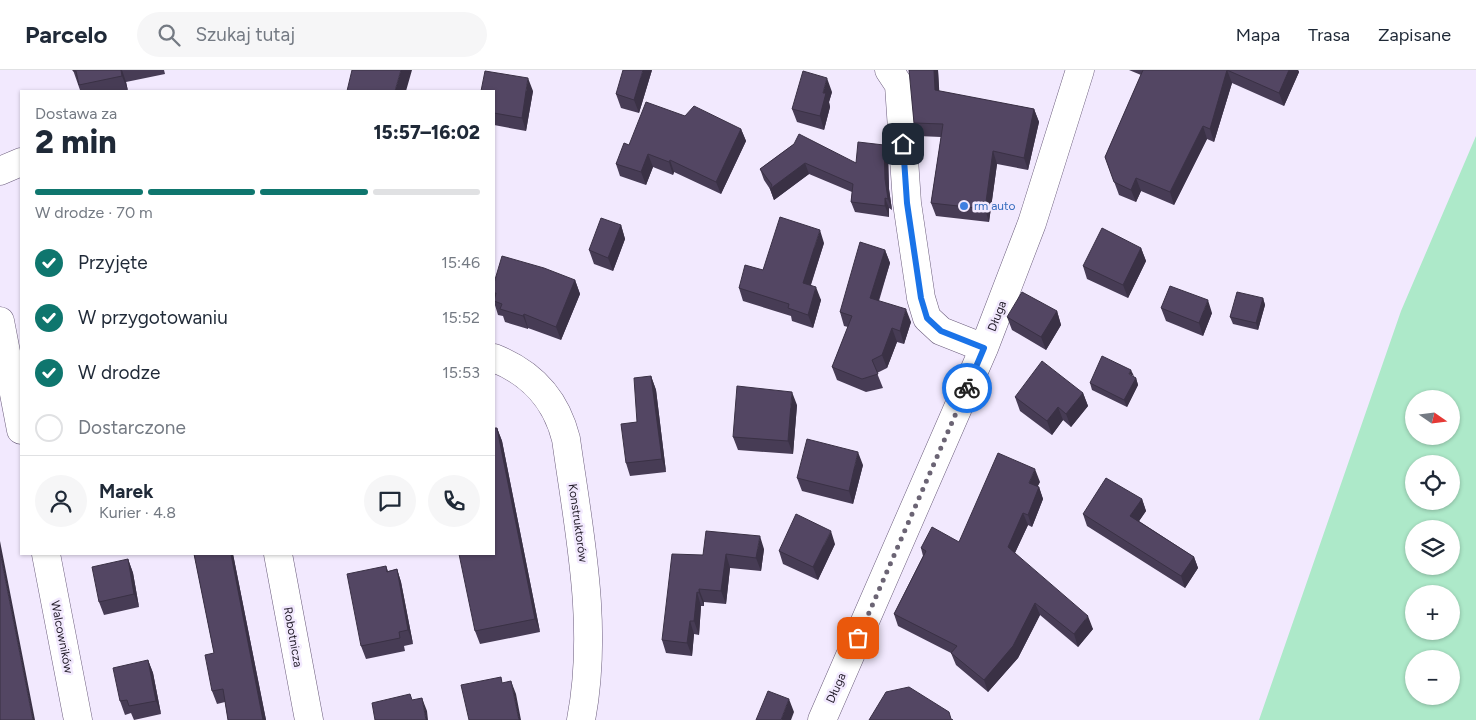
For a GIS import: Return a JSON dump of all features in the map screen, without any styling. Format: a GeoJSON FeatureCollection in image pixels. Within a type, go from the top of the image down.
{"type":"FeatureCollection","features":[{"type":"Feature","properties":{"kind":"street"},"geometry":{"type":"LineString","coordinates":[[890,70],[899,85],[907,203],[921,298],[927,318],[941,331],[984,348]]}},
{"type":"Feature","properties":{"kind":"street","name":"Długa"},"geometry":{"type":"LineString","coordinates":[[822,720],[984,348],[1032,223],[1080,70]]}},
{"type":"Feature","properties":{"kind":"street"},"geometry":{"type":"LineString","coordinates":[[0,171],[20,162]]}},
{"type":"Feature","properties":{"kind":"street"},"geometry":{"type":"LineString","coordinates":[[0,321],[20,425]]}},
{"type":"Feature","properties":{"kind":"street","name":"Konstruktorów"},"geometry":{"type":"LineString","coordinates":[[495,358],[503,361],[534,380],[554,406],[562,422],[586,583],[589,642],[584,706],[581,720]]}},
{"type":"Feature","properties":{"kind":"street","name":"Walcowników"},"geometry":{"type":"LineString","coordinates":[[46,555],[78,720]]}},
{"type":"Feature","properties":{"kind":"street","name":"Robotnicza"},"geometry":{"type":"LineString","coordinates":[[278,555],[309,720]]}},
{"type":"Feature","properties":{"kind":"green space"},"geometry":{"type":"Polygon","coordinates":[[[1476,136],[1476,720],[1259,720],[1401,311],[1476,136]]]}},
{"type":"Feature","properties":{"kind":"building"},"geometry":{"type":"Polygon","coordinates":[[[73,70],[121,70],[122,76],[79,85],[76,71],[73,70]]]}},
{"type":"Feature","properties":{"kind":"building"},"geometry":{"type":"Polygon","coordinates":[[[352,70],[401,70],[395,90],[347,90],[352,70]]]}},
{"type":"Feature","properties":{"kind":"building"},"geometry":{"type":"Polygon","coordinates":[[[623,70],[643,70],[634,100],[616,94],[623,70]]]}},
{"type":"Feature","properties":{"kind":"building"},"geometry":{"type":"Polygon","coordinates":[[[909,70],[934,70],[935,90],[1034,109],[1024,158],[993,151],[985,209],[931,203],[943,124],[914,123],[909,70]]]}},
{"type":"Feature","properties":{"kind":"building"},"geometry":{"type":"Polygon","coordinates":[[[1143,70],[1227,70],[1210,129],[1203,126],[1170,192],[1136,178],[1131,190],[1114,182],[1105,157],[1143,70]]]}},
{"type":"Feature","properties":{"kind":"building"},"geometry":{"type":"Polygon","coordinates":[[[1227,70],[1289,70],[1279,93],[1227,70]]]}},
{"type":"Feature","properties":{"kind":"building"},"geometry":{"type":"Polygon","coordinates":[[[485,71],[528,78],[522,118],[495,113],[495,90],[481,90],[485,71]]]}},
{"type":"Feature","properties":{"kind":"building"},"geometry":{"type":"Polygon","coordinates":[[[803,71],[827,78],[823,93],[826,93],[820,116],[792,109],[803,71]]]}},
{"type":"Feature","properties":{"kind":"building"},"geometry":{"type":"Polygon","coordinates":[[[646,102],[685,116],[694,106],[741,129],[716,182],[670,160],[669,162],[648,154],[641,172],[616,164],[624,143],[629,145],[646,102]]]}},
{"type":"Feature","properties":{"kind":"building"},"geometry":{"type":"Polygon","coordinates":[[[799,134],[856,163],[858,142],[884,145],[885,179],[888,199],[885,198],[885,206],[851,202],[853,184],[805,163],[770,189],[772,185],[760,169],[794,144],[799,134]]]}},
{"type":"Feature","properties":{"kind":"building"},"geometry":{"type":"Polygon","coordinates":[[[780,217],[820,230],[803,283],[816,287],[808,315],[788,308],[789,304],[739,288],[745,265],[763,270],[780,217]]]}},
{"type":"Feature","properties":{"kind":"building"},"geometry":{"type":"Polygon","coordinates":[[[601,218],[621,225],[608,258],[589,250],[601,218]]]}},
{"type":"Feature","properties":{"kind":"building"},"geometry":{"type":"Polygon","coordinates":[[[1102,228],[1141,248],[1123,285],[1083,266],[1102,228]]]}},
{"type":"Feature","properties":{"kind":"building"},"geometry":{"type":"Polygon","coordinates":[[[860,242],[885,250],[870,298],[906,309],[900,331],[892,328],[882,355],[872,360],[878,374],[862,379],[832,367],[852,316],[840,312],[860,242]]]}},
{"type":"Feature","properties":{"kind":"building"},"geometry":{"type":"Polygon","coordinates":[[[502,256],[544,268],[575,280],[556,327],[524,314],[523,316],[500,309],[502,304],[495,301],[495,280],[502,256]]]}},
{"type":"Feature","properties":{"kind":"building"},"geometry":{"type":"Polygon","coordinates":[[[1170,286],[1208,300],[1199,323],[1161,308],[1170,286]]]}},
{"type":"Feature","properties":{"kind":"building"},"geometry":{"type":"Polygon","coordinates":[[[1022,292],[1057,311],[1041,337],[1007,317],[1022,292]]]}},
{"type":"Feature","properties":{"kind":"building"},"geometry":{"type":"Polygon","coordinates":[[[1237,292],[1263,298],[1256,323],[1230,317],[1237,292]]]}},
{"type":"Feature","properties":{"kind":"building"},"geometry":{"type":"Polygon","coordinates":[[[1102,356],[1131,370],[1129,374],[1136,378],[1124,400],[1090,383],[1102,356]]]}},
{"type":"Feature","properties":{"kind":"building"},"geometry":{"type":"Polygon","coordinates":[[[1042,361],[1083,393],[1066,414],[1058,407],[1047,421],[1015,397],[1042,361]]]}},
{"type":"Feature","properties":{"kind":"building"},"geometry":{"type":"Polygon","coordinates":[[[651,376],[662,459],[626,463],[621,424],[637,422],[634,378],[651,376]]]}},
{"type":"Feature","properties":{"kind":"building"},"geometry":{"type":"Polygon","coordinates":[[[737,386],[792,392],[788,441],[733,437],[737,386]]]}},
{"type":"Feature","properties":{"kind":"building"},"geometry":{"type":"Polygon","coordinates":[[[495,428],[497,428],[535,619],[475,631],[459,555],[495,555],[495,428]]]}},
{"type":"Feature","properties":{"kind":"building"},"geometry":{"type":"Polygon","coordinates":[[[807,439],[858,452],[849,491],[797,478],[807,439]]]}},
{"type":"Feature","properties":{"kind":"building"},"geometry":{"type":"Polygon","coordinates":[[[998,453],[1035,469],[1029,483],[1039,487],[1028,515],[1023,513],[1008,547],[1088,616],[1074,634],[1035,603],[1013,646],[984,680],[951,653],[957,646],[894,614],[926,551],[921,548],[932,527],[959,542],[998,453]]]}},
{"type":"Feature","properties":{"kind":"building"},"geometry":{"type":"Polygon","coordinates":[[[1106,478],[1142,499],[1130,516],[1194,557],[1181,576],[1083,514],[1106,478]]]}},
{"type":"Feature","properties":{"kind":"building"},"geometry":{"type":"Polygon","coordinates":[[[796,514],[831,531],[813,567],[779,551],[796,514]]]}},
{"type":"Feature","properties":{"kind":"building"},"geometry":{"type":"Polygon","coordinates":[[[706,531],[760,536],[756,558],[726,554],[721,591],[699,589],[699,593],[697,592],[694,621],[690,621],[687,643],[662,640],[672,554],[703,555],[706,531]]]}},
{"type":"Feature","properties":{"kind":"building"},"geometry":{"type":"Polygon","coordinates":[[[0,552],[33,720],[0,720],[0,552]]]}},
{"type":"Feature","properties":{"kind":"building"},"geometry":{"type":"Polygon","coordinates":[[[194,555],[231,555],[263,720],[228,720],[223,689],[212,691],[205,655],[214,653],[194,555]]]}},
{"type":"Feature","properties":{"kind":"building"},"geometry":{"type":"Polygon","coordinates":[[[128,559],[134,594],[99,602],[92,567],[128,559]]]}},
{"type":"Feature","properties":{"kind":"building"},"geometry":{"type":"Polygon","coordinates":[[[386,566],[387,572],[397,569],[408,630],[399,632],[400,638],[361,646],[347,574],[386,566]]]}},
{"type":"Feature","properties":{"kind":"building"},"geometry":{"type":"Polygon","coordinates":[[[148,660],[156,701],[129,706],[127,700],[120,701],[113,668],[148,660]]]}},
{"type":"Feature","properties":{"kind":"building"},"geometry":{"type":"Polygon","coordinates":[[[501,677],[502,683],[511,681],[519,720],[469,720],[461,685],[501,677]]]}},
{"type":"Feature","properties":{"kind":"building"},"geometry":{"type":"Polygon","coordinates":[[[909,687],[949,712],[953,720],[869,720],[886,692],[909,687]]]}},
{"type":"Feature","properties":{"kind":"building"},"geometry":{"type":"Polygon","coordinates":[[[768,691],[789,699],[781,720],[756,720],[768,691]]]}},
{"type":"Feature","properties":{"kind":"building"},"geometry":{"type":"Polygon","coordinates":[[[410,694],[412,700],[422,698],[426,720],[375,720],[372,703],[410,694]]]}},
{"type":"Feature","properties":{"kind":"way so far"},"geometry":{"type":"LineString","coordinates":[[858,638],[967,388]]}},
{"type":"Feature","properties":{"kind":"place","name":"rm auto"},"geometry":{"type":"Point","coordinates":[964,206]}},
{"type":"Feature","properties":{"kind":"route"},"geometry":{"type":"LineString","coordinates":[[903,144],[907,203],[921,298],[927,318],[941,331],[984,348],[967,388]]}}]}
